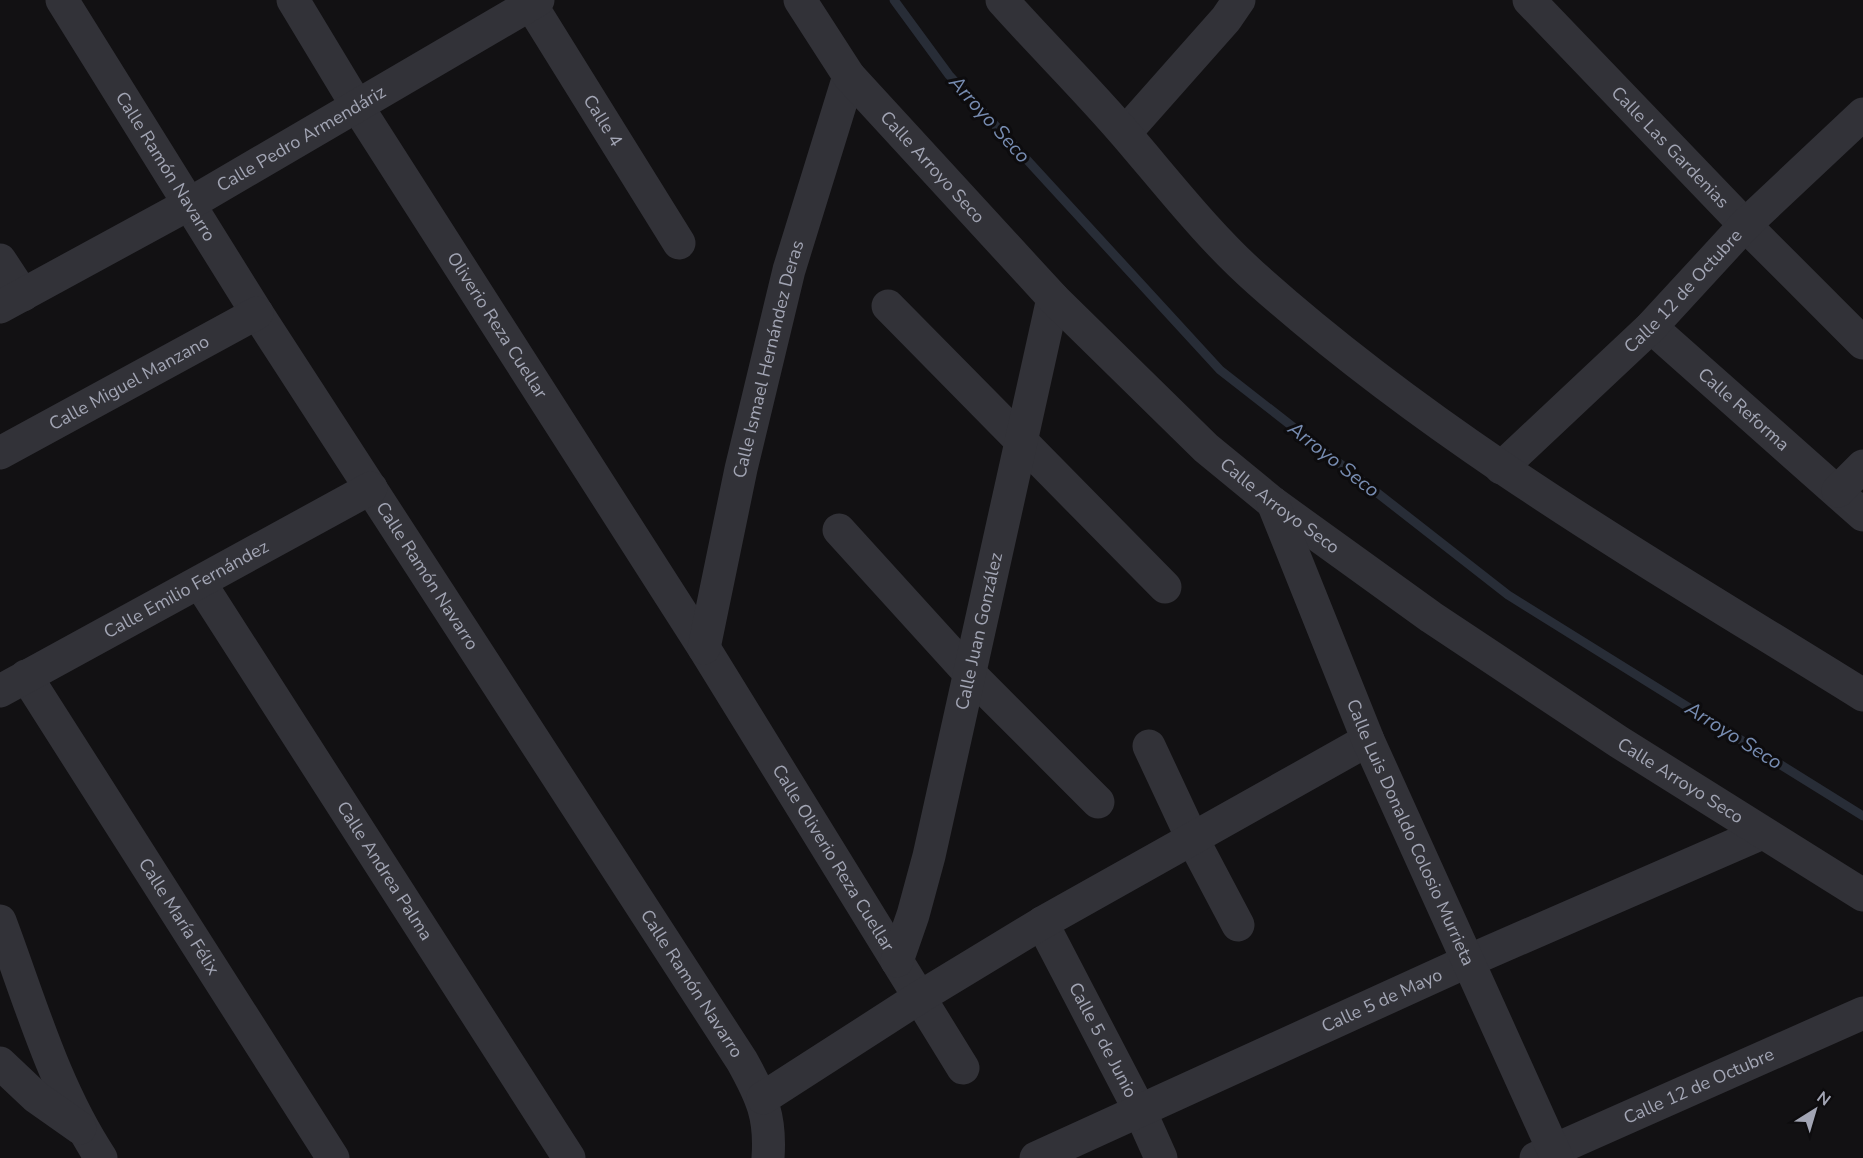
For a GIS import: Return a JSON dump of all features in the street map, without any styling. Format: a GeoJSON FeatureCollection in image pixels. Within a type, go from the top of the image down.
{"type":"FeatureCollection","features":[{"type":"Feature","properties":{"kind":"street","name":"Calle Ramón Navarro"},"geometry":{"type":"LineString","coordinates":[[62,0],[191,203],[257,313],[742,1061],[763,1098],[770,1130],[768,1158]]}},
{"type":"Feature","properties":{"kind":"street","name":"Oliverio Reza Cuellar"},"geometry":{"type":"LineString","coordinates":[[293,0],[357,106],[704,648]]}},
{"type":"Feature","properties":{"kind":"street","name":"Calle Arroyo Seco"},"geometry":{"type":"LineString","coordinates":[[800,0],[849,76],[1053,297],[1206,448],[1273,503],[1431,617],[1762,833],[1863,895]]}},
{"type":"Feature","properties":{"kind":"street"},"geometry":{"type":"LineString","coordinates":[[1002,0],[1125,133],[1184,204],[1256,279],[1351,359],[1501,468],[1863,695]]}},
{"type":"Feature","properties":{"kind":"street","name":"Calle Las Gardenias"},"geometry":{"type":"LineString","coordinates":[[1529,0],[1745,225],[1863,343]]}},
{"type":"Feature","properties":{"kind":"street","name":"Calle Pedro Armendáriz"},"geometry":{"type":"LineString","coordinates":[[11,301],[191,203],[532,1]]}},
{"type":"Feature","properties":{"kind":"street","name":"Calle 4"},"geometry":{"type":"LineString","coordinates":[[532,1],[679,243]]}},
{"type":"Feature","properties":{"kind":"street"},"geometry":{"type":"LineString","coordinates":[[1125,133],[1224,6]]}},
{"type":"Feature","properties":{"kind":"street","name":"Calle Ismael Hernández Deras"},"geometry":{"type":"LineString","coordinates":[[704,648],[741,469],[789,270],[849,76]]}},
{"type":"Feature","properties":{"kind":"street","name":"Calle 12 de Octubre"},"geometry":{"type":"LineString","coordinates":[[1501,468],[1652,327],[1745,225],[1863,114]]}},
{"type":"Feature","properties":{"kind":"street"},"geometry":{"type":"LineString","coordinates":[[0,260],[11,301]]}},
{"type":"Feature","properties":{"kind":"street","name":"Calle Juan González"},"geometry":{"type":"LineString","coordinates":[[897,961],[913,915],[929,856],[1053,297]]}},
{"type":"Feature","properties":{"kind":"street"},"geometry":{"type":"LineString","coordinates":[[888,306],[1165,587]]}},
{"type":"Feature","properties":{"kind":"street","name":"Calle Miguel Manzano"},"geometry":{"type":"LineString","coordinates":[[0,453],[257,313]]}},
{"type":"Feature","properties":{"kind":"street","name":"Calle Reforma"},"geometry":{"type":"LineString","coordinates":[[1652,327],[1863,515]]}},
{"type":"Feature","properties":{"kind":"street"},"geometry":{"type":"LineString","coordinates":[[1838,491],[1863,466]]}},
{"type":"Feature","properties":{"kind":"street","name":"Calle Emilio Fernández"},"geometry":{"type":"LineString","coordinates":[[13,684],[371,488]]}},
{"type":"Feature","properties":{"kind":"street","name":"Calle Luis Donaldo Colosio Murrieta"},"geometry":{"type":"LineString","coordinates":[[1273,503],[1368,740],[1548,1155]]}},
{"type":"Feature","properties":{"kind":"street"},"geometry":{"type":"LineString","coordinates":[[839,530],[969,673],[1098,802]]}},
{"type":"Feature","properties":{"kind":"street","name":"Calle Andrea Palma"},"geometry":{"type":"LineString","coordinates":[[200,583],[569,1158]]}},
{"type":"Feature","properties":{"kind":"street","name":"Calle Oliverio Reza Cuellar"},"geometry":{"type":"LineString","coordinates":[[704,648],[963,1068]]}},
{"type":"Feature","properties":{"kind":"street","name":"Calle María Félix"},"geometry":{"type":"LineString","coordinates":[[13,684],[333,1158]]}},
{"type":"Feature","properties":{"kind":"street"},"geometry":{"type":"LineString","coordinates":[[763,1098],[920,996],[1042,923],[1368,740]]}},
{"type":"Feature","properties":{"kind":"street"},"geometry":{"type":"LineString","coordinates":[[1149,746],[1192,838],[1238,925]]}},
{"type":"Feature","properties":{"kind":"street","name":"Calle 5 de Mayo"},"geometry":{"type":"LineString","coordinates":[[1036,1158],[1466,962],[1762,833]]}},
{"type":"Feature","properties":{"kind":"street"},"geometry":{"type":"LineString","coordinates":[[0,921],[62,1088],[83,1130],[101,1158]]}},
{"type":"Feature","properties":{"kind":"street","name":"Calle 5 de Junio"},"geometry":{"type":"LineString","coordinates":[[1042,923],[1140,1111],[1161,1158]]}},
{"type":"Feature","properties":{"kind":"street","name":"Calle 12 de Octubre"},"geometry":{"type":"LineString","coordinates":[[1548,1155],[1863,1013]]}},
{"type":"Feature","properties":{"kind":"street"},"geometry":{"type":"LineString","coordinates":[[0,1063],[36,1097],[83,1130]]}},
{"type":"Feature","properties":{"kind":"waterway","name":"Arroyo Seco"},"geometry":{"type":"LineString","coordinates":[[894,0],[949,75],[1220,370],[1508,595],[1863,816]]}}]}
